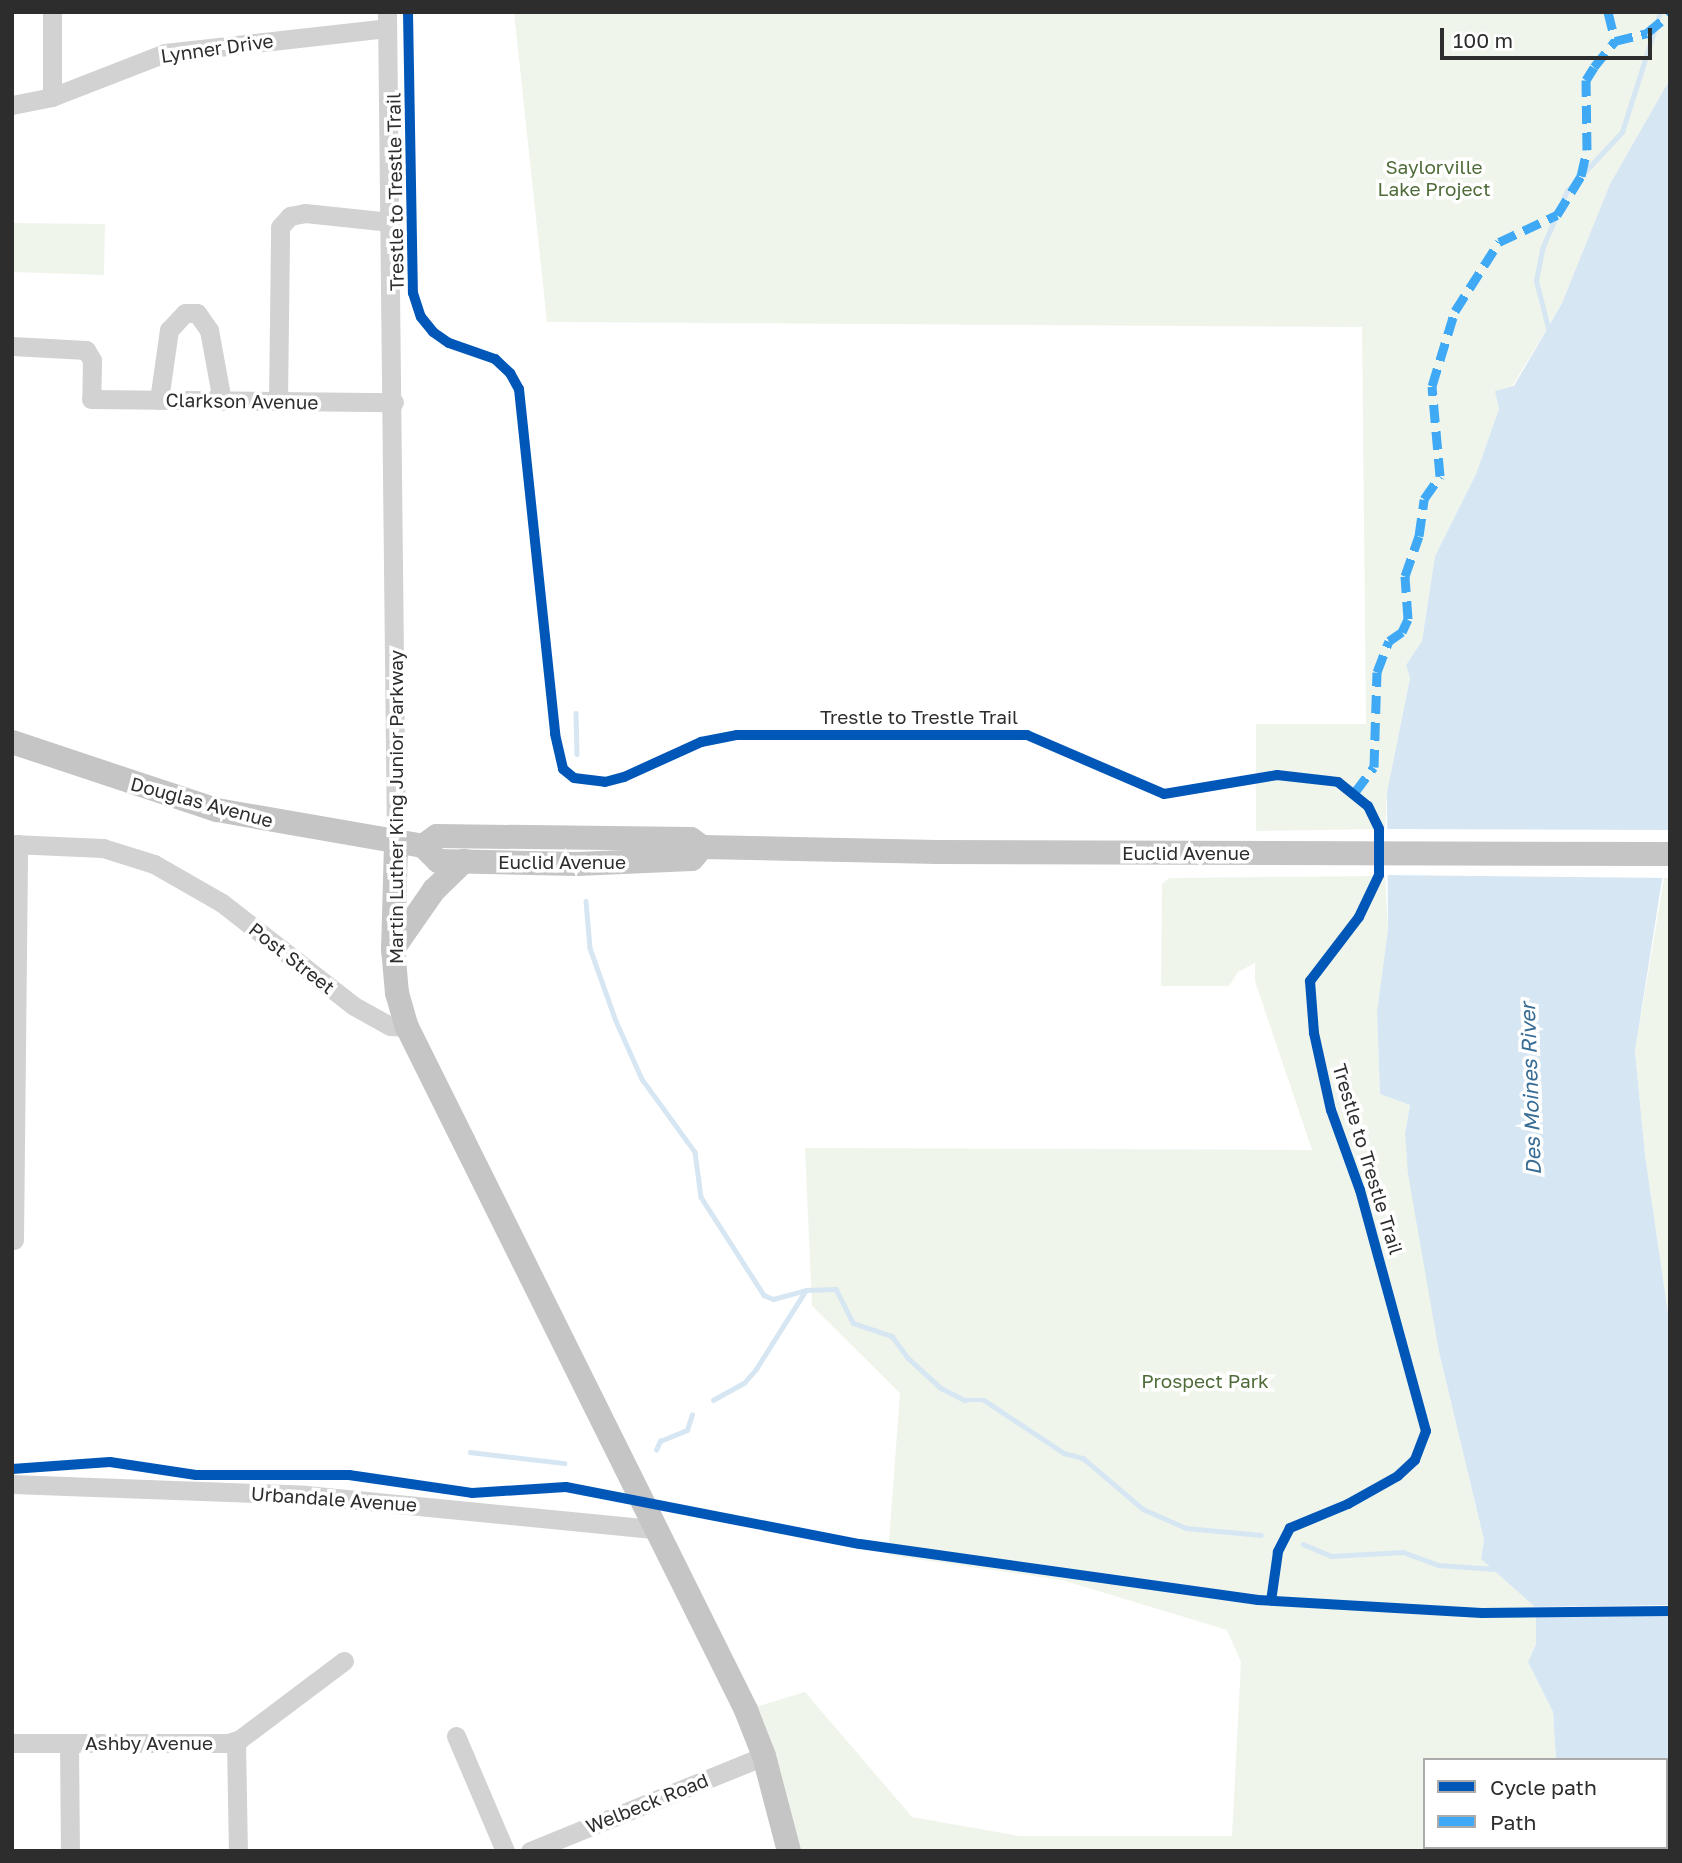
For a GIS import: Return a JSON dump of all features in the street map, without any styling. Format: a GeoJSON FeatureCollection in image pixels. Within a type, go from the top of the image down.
{"type":"FeatureCollection","features":[{"type":"Feature","properties":{"kind":"main road","name":"Douglas Avenue"},"geometry":{"type":"LineString","coordinates":[[12,742],[217,810],[396,844]]}},
{"type":"Feature","properties":{"kind":"main road","name":"Euclid Avenue"},"geometry":{"type":"LineString","coordinates":[[396,844],[423,846],[437,836],[691,839],[702,847],[1172,855],[1670,854]]}},
{"type":"Feature","properties":{"kind":"main road","name":"Martin Luther King Junior Parkway"},"geometry":{"type":"LineString","coordinates":[[396,844],[393,949],[397,993],[407,1027],[746,1710],[764,1756],[789,1851]]}},
{"type":"Feature","properties":{"kind":"main road","name":"Euclid Avenue"},"geometry":{"type":"LineString","coordinates":[[423,846],[438,861],[692,859],[702,847]]}},
{"type":"Feature","properties":{"kind":"main road"},"geometry":{"type":"LineString","coordinates":[[393,949],[434,890],[464,861]]}},
{"type":"Feature","properties":{"kind":"street"},"geometry":{"type":"LineString","coordinates":[[52,12],[52,97]]}},
{"type":"Feature","properties":{"kind":"street","name":"Lynner Drive"},"geometry":{"type":"LineString","coordinates":[[12,104],[52,97],[165,53],[387,20]]}},
{"type":"Feature","properties":{"kind":"street","name":"Martin Luther King Junior Parkway"},"geometry":{"type":"LineString","coordinates":[[387,20],[394,402],[396,844]]}},
{"type":"Feature","properties":{"kind":"street"},"geometry":{"type":"LineString","coordinates":[[278,402],[280,227],[290,216],[305,214],[391,222]]}},
{"type":"Feature","properties":{"kind":"street"},"geometry":{"type":"LineString","coordinates":[[159,400],[169,330],[184,313],[197,313],[209,330],[222,401]]}},
{"type":"Feature","properties":{"kind":"street","name":"Clarkson Avenue"},"geometry":{"type":"LineString","coordinates":[[12,346],[86,350],[92,360],[91,399],[394,402]]}},
{"type":"Feature","properties":{"kind":"street"},"geometry":{"type":"LineString","coordinates":[[14,1240],[15,844]]}},
{"type":"Feature","properties":{"kind":"street","name":"Post Street"},"geometry":{"type":"LineString","coordinates":[[15,844],[103,848],[154,864],[222,903],[354,1006],[390,1026],[407,1027]]}},
{"type":"Feature","properties":{"kind":"street","name":"Urbandale Avenue"},"geometry":{"type":"LineString","coordinates":[[12,1484],[306,1495],[655,1529]]}},
{"type":"Feature","properties":{"kind":"street","name":"Ashby Avenue"},"geometry":{"type":"LineString","coordinates":[[12,1743],[236,1741],[344,1661]]}},
{"type":"Feature","properties":{"kind":"street"},"geometry":{"type":"LineString","coordinates":[[456,1736],[505,1851]]}},
{"type":"Feature","properties":{"kind":"street"},"geometry":{"type":"LineString","coordinates":[[236,1741],[238,1851]]}},
{"type":"Feature","properties":{"kind":"street"},"geometry":{"type":"LineString","coordinates":[[69,1743],[70,1851]]}},
{"type":"Feature","properties":{"kind":"street","name":"Welbeck Road"},"geometry":{"type":"LineString","coordinates":[[530,1851],[764,1756]]}},
{"type":"Feature","properties":{"kind":"green space","name":"Saylorville Lake Project"},"geometry":{"type":"Polygon","coordinates":[[[514,12],[1670,12],[1670,79],[1610,184],[1562,303],[1499,409],[1476,474],[1435,556],[1422,641],[1406,665],[1410,678],[1387,792],[1385,829],[1256,831],[1256,724],[1366,724],[1362,327],[547,322],[514,12]]]}},
{"type":"Feature","properties":{"kind":"green space"},"geometry":{"type":"Polygon","coordinates":[[[12,223],[105,224],[104,275],[12,272],[12,223]]]}},
{"type":"Feature","properties":{"kind":"green space","name":"Prospect Park"},"geometry":{"type":"Polygon","coordinates":[[[1385,876],[1388,929],[1377,1012],[1380,1094],[1410,1105],[1405,1133],[1439,1352],[1484,1540],[1481,1559],[1536,1608],[1536,1644],[1528,1662],[1553,1712],[1556,1758],[1423,1758],[1423,1849],[1566,1851],[789,1851],[746,1710],[805,1692],[912,1817],[1020,1836],[1232,1836],[1241,1662],[1227,1630],[1062,1580],[888,1555],[900,1393],[812,1306],[805,1148],[1312,1150],[1255,981],[1255,963],[1238,972],[1229,986],[1161,986],[1162,884],[1169,878],[1385,876]]]}},
{"type":"Feature","properties":{"kind":"green space"},"geometry":{"type":"Polygon","coordinates":[[[1664,878],[1670,878],[1670,1327],[1645,1155],[1635,1051],[1664,878]]]}},
{"type":"Feature","properties":{"kind":"water","name":"Des Moines River"},"geometry":{"type":"Polygon","coordinates":[[[1670,79],[1670,829],[1635,1051],[1645,1155],[1670,1327],[1670,1851],[1566,1851],[1668,1849],[1668,1758],[1556,1758],[1553,1712],[1528,1662],[1536,1644],[1536,1608],[1481,1559],[1484,1540],[1439,1352],[1408,1174],[1405,1133],[1410,1105],[1380,1094],[1377,1012],[1388,929],[1387,792],[1410,678],[1406,665],[1422,641],[1435,556],[1476,474],[1499,409],[1495,391],[1514,386],[1562,303],[1610,184],[1670,79]]]}},
{"type":"Feature","properties":{"kind":"pier"},"geometry":{"type":"Polygon","coordinates":[[[1382,829],[1670,830],[1668,878],[1381,875],[1382,829]]]}},
{"type":"Feature","properties":{"kind":"pier"},"geometry":{"type":"Polygon","coordinates":[[[1670,1605],[1670,1615],[1533,1617],[1529,1607],[1670,1605]]]}},
{"type":"Feature","properties":{"kind":"waterway"},"geometry":{"type":"LineString","coordinates":[[1549,332],[1536,281],[1542,249],[1567,191],[1622,132],[1660,12]]}},
{"type":"Feature","properties":{"kind":"waterway"},"geometry":{"type":"LineString","coordinates":[[576,713],[577,754]]}},
{"type":"Feature","properties":{"kind":"waterway"},"geometry":{"type":"LineString","coordinates":[[586,901],[590,948],[616,1021],[642,1079],[695,1152],[701,1197],[764,1295],[773,1299],[806,1290]]}},
{"type":"Feature","properties":{"kind":"waterway"},"geometry":{"type":"LineString","coordinates":[[713,1400],[744,1383],[756,1369],[806,1290],[836,1289],[853,1323],[892,1336],[907,1357],[941,1388],[965,1400],[984,1400],[1064,1453],[1083,1458],[1143,1509],[1186,1528],[1261,1535]]}},
{"type":"Feature","properties":{"kind":"waterway"},"geometry":{"type":"LineString","coordinates":[[656,1450],[660,1441],[687,1430],[692,1415]]}},
{"type":"Feature","properties":{"kind":"waterway"},"geometry":{"type":"LineString","coordinates":[[470,1452],[564,1463]]}},
{"type":"Feature","properties":{"kind":"waterway"},"geometry":{"type":"LineString","coordinates":[[1303,1544],[1331,1556],[1403,1552],[1438,1565],[1495,1569]]}},
{"type":"Feature","properties":{"kind":"marked path"},"geometry":{"type":"LineString","coordinates":[[1608,12],[1615,41]]}},
{"type":"Feature","properties":{"kind":"marked path"},"geometry":{"type":"LineString","coordinates":[[1355,792],[1374,767],[1377,672],[1389,641],[1402,632],[1408,619],[1405,576],[1419,536],[1424,499],[1440,476],[1432,386],[1455,311],[1499,242],[1557,215],[1581,176],[1587,150],[1586,80],[1594,67],[1615,41],[1647,33],[1670,14]]}},
{"type":"Feature","properties":{"kind":"cycle path","name":"Trestle to Trestle Trail"},"geometry":{"type":"LineString","coordinates":[[408,12],[413,293],[421,317],[433,332],[449,343],[495,359],[510,373],[519,389],[555,734],[563,769],[574,778],[605,782],[624,777],[701,742],[737,735],[1027,735],[1164,794],[1277,775],[1338,782],[1368,806],[1379,829],[1379,875],[1359,917],[1310,981],[1314,1033],[1331,1110],[1360,1190],[1426,1431],[1415,1460],[1398,1476],[1348,1504],[1290,1528],[1278,1552],[1271,1601]]}},
{"type":"Feature","properties":{"kind":"cycle path"},"geometry":{"type":"LineString","coordinates":[[12,1469],[110,1462],[196,1475],[349,1475],[472,1493],[566,1487],[860,1544],[1258,1600],[1482,1613],[1670,1611]]}}]}
